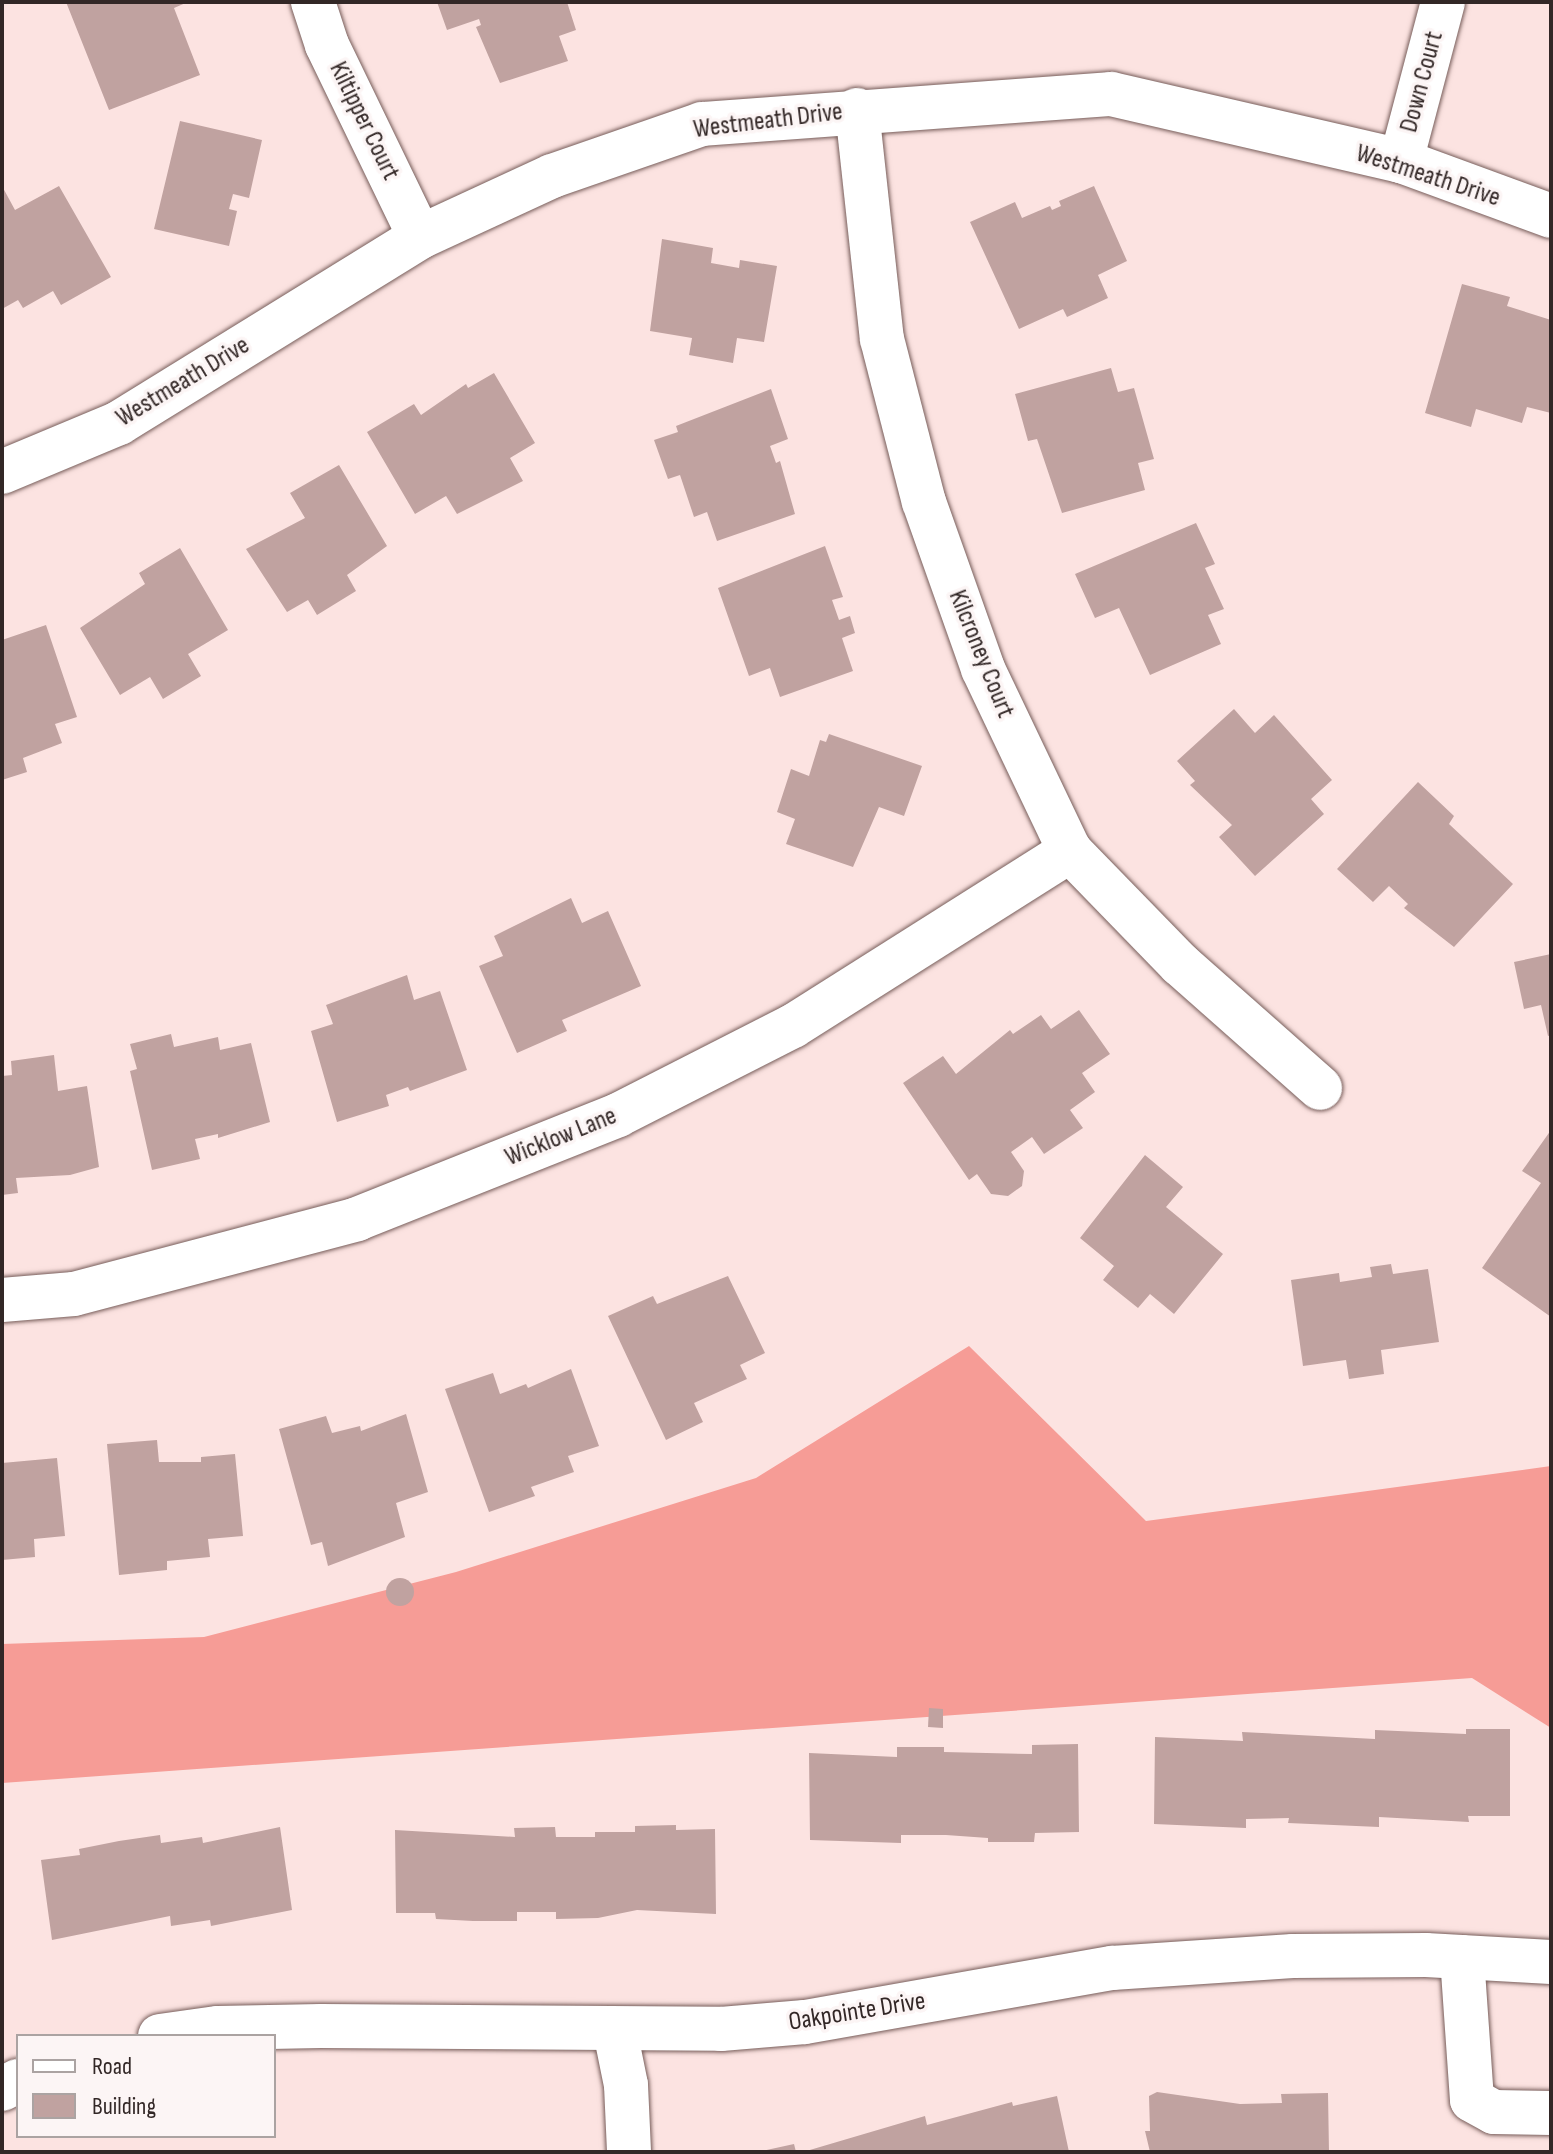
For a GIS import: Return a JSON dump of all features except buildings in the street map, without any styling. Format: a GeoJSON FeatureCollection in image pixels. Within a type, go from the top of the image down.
{"type":"FeatureCollection","features":[{"type":"Feature","properties":{"kind":"street","name":"Kiltipper Court"},"geometry":{"type":"LineString","coordinates":[[313,2],[327,45],[420,237]]}},
{"type":"Feature","properties":{"kind":"street","name":"Down Court"},"geometry":{"type":"LineString","coordinates":[[1401,161],[1443,2]]}},
{"type":"Feature","properties":{"kind":"street","name":"Westmeath Drive"},"geometry":{"type":"LineString","coordinates":[[2,472],[119,423],[420,237],[552,176],[702,124],[857,110],[1111,94],[1401,161],[1551,216]]}},
{"type":"Feature","properties":{"kind":"street","name":"Kilcroney Court"},"geometry":{"type":"LineString","coordinates":[[857,110],[882,339],[924,502],[983,669],[1070,851],[1180,964],[1320,1088]]}},
{"type":"Feature","properties":{"kind":"street","name":"Wicklow Lane"},"geometry":{"type":"LineString","coordinates":[[2,1300],[74,1294],[357,1219],[618,1115],[793,1026],[1070,851]]}},
{"type":"Feature","properties":{"kind":"street","name":"Oakpointe Drive"},"geometry":{"type":"LineString","coordinates":[[174,2034],[218,2028],[321,2026],[615,2031],[805,2022],[1112,1968],[1293,1956],[1462,1957],[1551,1962]]}},
{"type":"Feature","properties":{"kind":"street"},"geometry":{"type":"LineString","coordinates":[[1462,1957],[1472,2100],[1494,2112],[1551,2113]]}},
{"type":"Feature","properties":{"kind":"street"},"geometry":{"type":"LineString","coordinates":[[615,2031],[626,2085],[629,2152]]}},
{"type":"Feature","properties":{"kind":"shaded area"},"geometry":{"type":"Polygon","coordinates":[[[969,1346],[1146,1521],[1551,1466],[1551,1728],[1472,1678],[2,1783],[2,1644],[204,1637],[456,1572],[756,1478],[969,1346]]]}}]}
